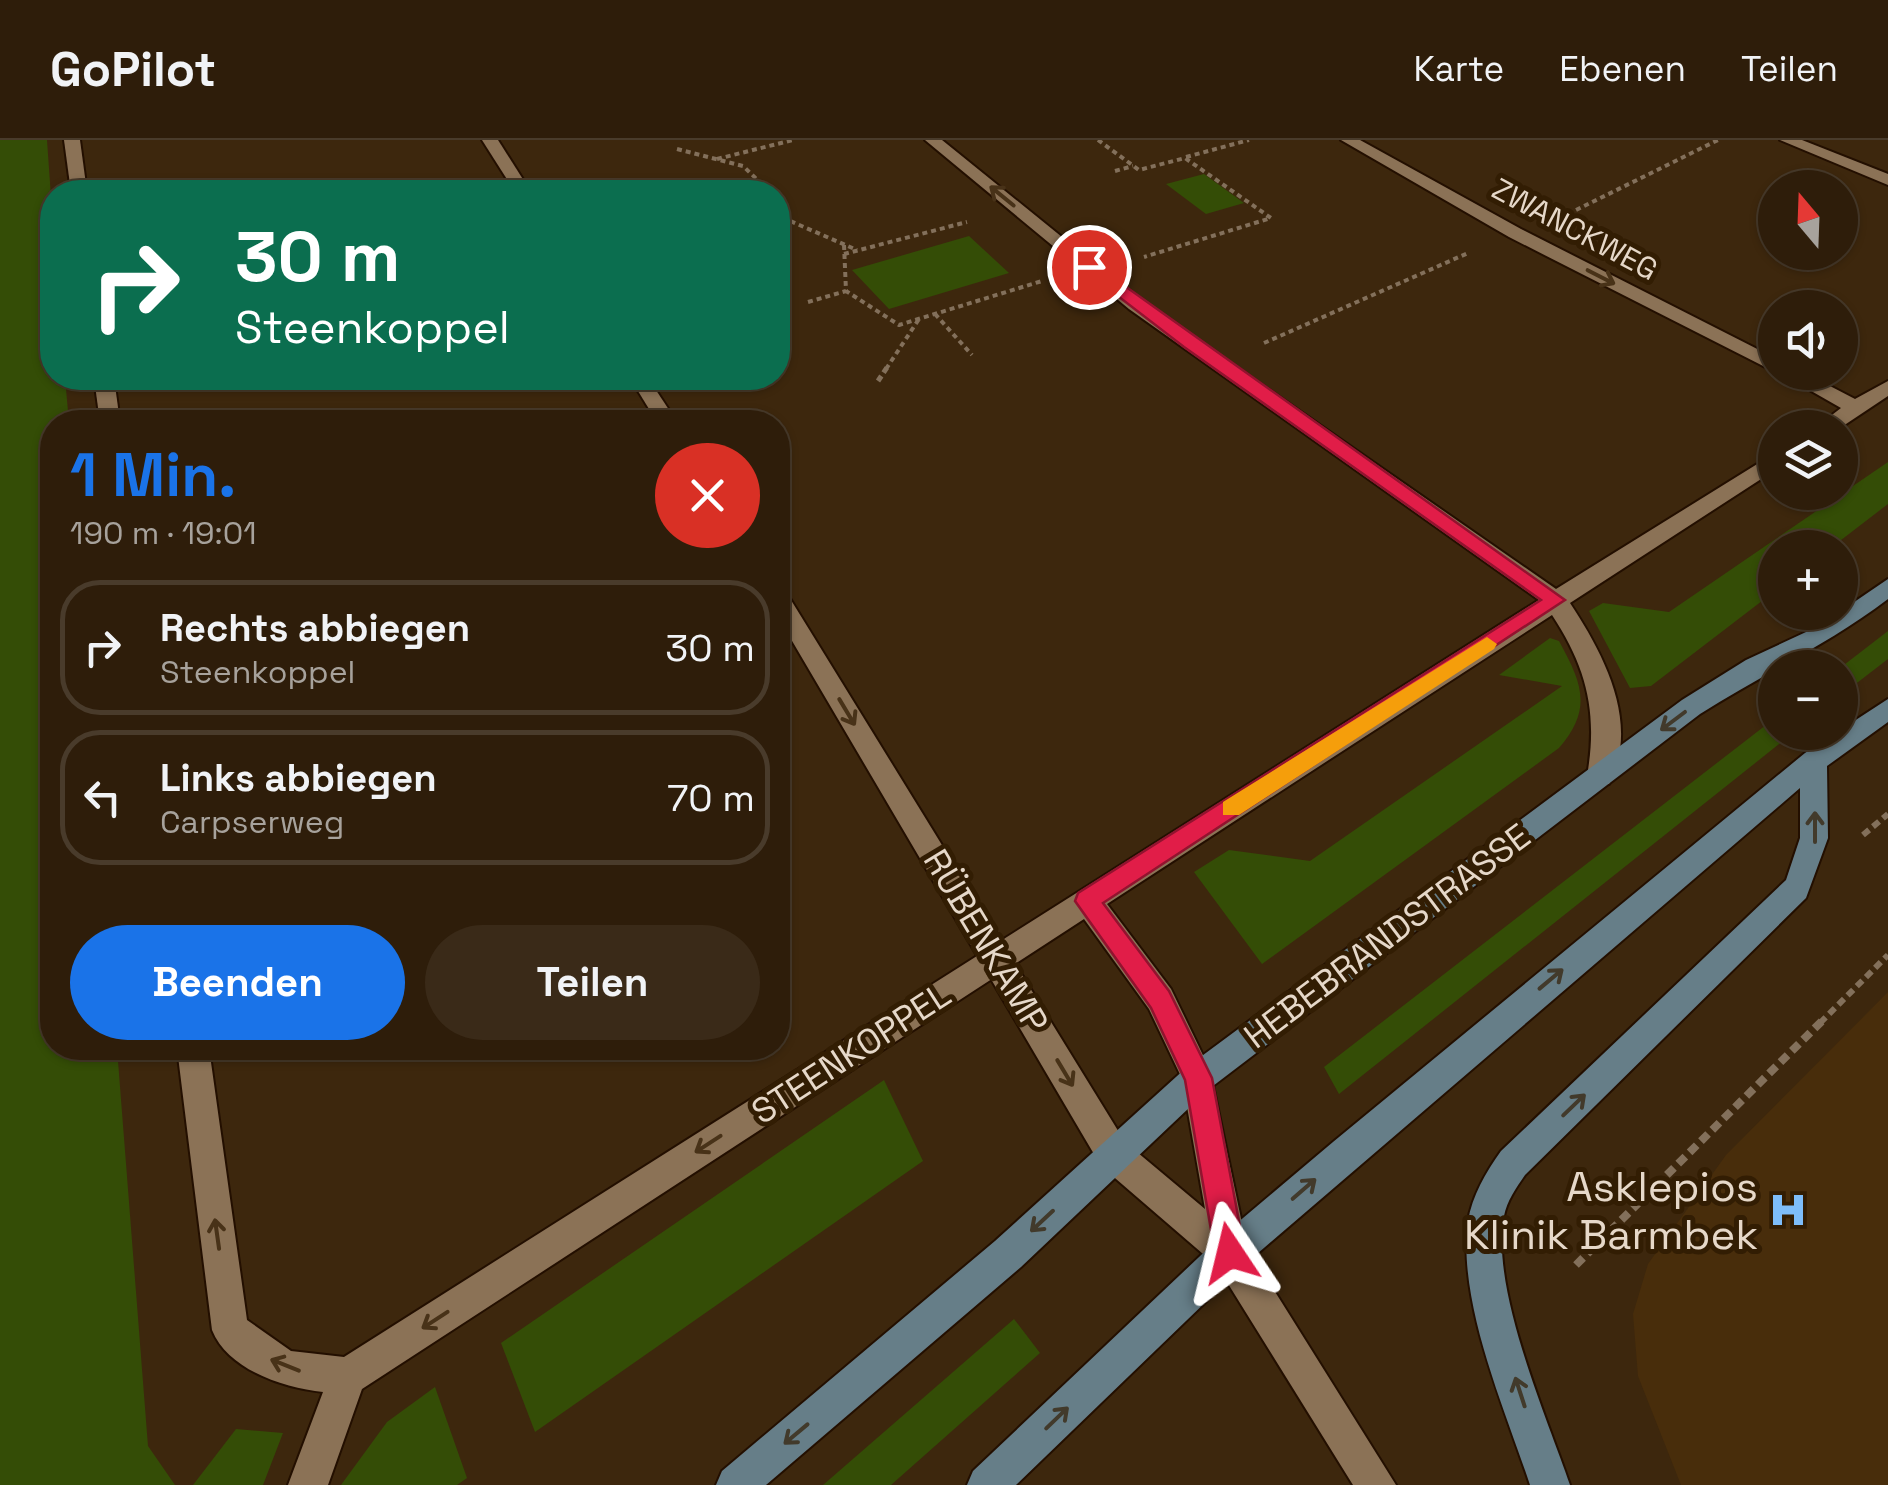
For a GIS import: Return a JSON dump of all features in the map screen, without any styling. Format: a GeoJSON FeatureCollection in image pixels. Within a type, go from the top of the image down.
{"type":"FeatureCollection","features":[{"type":"Feature","properties":{"kind":"main road","name":"HEBEBRANDSTRASSE"},"geometry":{"type":"LineString","coordinates":[[736,1485],[1008,1254],[1198,1078],[1691,707],[1755,667],[1828,632],[1888,587]]}},
{"type":"Feature","properties":{"kind":"main road"},"geometry":{"type":"LineString","coordinates":[[986,1485],[1230,1253],[1814,761],[1888,709]]}},
{"type":"Feature","properties":{"kind":"main road"},"geometry":{"type":"LineString","coordinates":[[1550,1485],[1518,1386],[1486,1257],[1484,1230],[1497,1185],[1513,1163],[1796,889],[1813,856],[1818,828],[1812,790],[1814,761]]}},
{"type":"Feature","properties":{"kind":"street"},"geometry":{"type":"LineString","coordinates":[[72,140],[77,180]]}},
{"type":"Feature","properties":{"kind":"street"},"geometry":{"type":"LineString","coordinates":[[490,140],[515,180]]}},
{"type":"Feature","properties":{"kind":"street"},"geometry":{"type":"LineString","coordinates":[[932,140],[1092,269],[1555,600],[1589,650],[1604,684],[1607,741],[1600,776]]}},
{"type":"Feature","properties":{"kind":"street","name":"ZWANCKWEG"},"geometry":{"type":"LineString","coordinates":[[1349,140],[1514,232],[1758,357]]}},
{"type":"Feature","properties":{"kind":"street"},"geometry":{"type":"LineString","coordinates":[[1788,140],[1888,180]]}},
{"type":"Feature","properties":{"kind":"street"},"geometry":{"type":"LineString","coordinates":[[1853,410],[1888,387]]}},
{"type":"Feature","properties":{"kind":"street"},"geometry":{"type":"LineString","coordinates":[[1822,390],[1856,408]]}},
{"type":"Feature","properties":{"kind":"street","name":"STEENKOPPEL"},"geometry":{"type":"LineString","coordinates":[[348,1376],[1758,471]]}},
{"type":"Feature","properties":{"kind":"street","name":"RÜBENKAMP"},"geometry":{"type":"LineString","coordinates":[[790,618],[1113,1154],[1230,1253],[1376,1485]]}},
{"type":"Feature","properties":{"kind":"street","name":"RÜBENKAMP"},"geometry":{"type":"LineString","coordinates":[[1087,901],[1160,999],[1198,1078],[1230,1253]]}},
{"type":"Feature","properties":{"kind":"street"},"geometry":{"type":"LineString","coordinates":[[194,1060],[230,1330],[285,1370],[348,1376],[308,1485]]}},
{"type":"Feature","properties":{"kind":"path"},"geometry":{"type":"LineString","coordinates":[[716,159],[793,140]]}},
{"type":"Feature","properties":{"kind":"path"},"geometry":{"type":"LineString","coordinates":[[1098,140],[1139,170],[1248,140]]}},
{"type":"Feature","properties":{"kind":"path"},"geometry":{"type":"LineString","coordinates":[[678,149],[761,173],[764,180]]}},
{"type":"Feature","properties":{"kind":"path"},"geometry":{"type":"LineString","coordinates":[[808,302],[846,291],[900,325],[1271,218],[1185,158]]}},
{"type":"Feature","properties":{"kind":"path"},"geometry":{"type":"LineString","coordinates":[[1116,171],[1133,166]]}},
{"type":"Feature","properties":{"kind":"path"},"geometry":{"type":"LineString","coordinates":[[844,254],[1017,208]]}},
{"type":"Feature","properties":{"kind":"path"},"geometry":{"type":"LineString","coordinates":[[790,222],[858,250]]}},
{"type":"Feature","properties":{"kind":"path"},"geometry":{"type":"LineString","coordinates":[[1217,235],[1225,241]]}},
{"type":"Feature","properties":{"kind":"path"},"geometry":{"type":"LineString","coordinates":[[844,245],[846,291]]}},
{"type":"Feature","properties":{"kind":"path"},"geometry":{"type":"LineString","coordinates":[[935,314],[972,355]]}},
{"type":"Feature","properties":{"kind":"path"},"geometry":{"type":"LineString","coordinates":[[878,380],[920,319]]}},
{"type":"Feature","properties":{"kind":"path"},"geometry":{"type":"LineString","coordinates":[[1576,1264],[1888,955]]}},
{"type":"Feature","properties":{"kind":"shaded area","name":"Asklepios Klinik Barmbek"},"geometry":{"type":"Polygon","coordinates":[[[1888,992],[1888,1485],[1681,1485],[1638,1376],[1633,1314],[1648,1264],[1726,1155],[1888,992]]]}},
{"type":"Feature","properties":{"kind":"green space"},"geometry":{"type":"Polygon","coordinates":[[[0,140],[47,140],[50,180],[40,180],[40,390],[66,390],[68,410],[40,410],[40,1060],[118,1060],[148,1446],[175,1485],[0,1485],[0,140]]]}},
{"type":"Feature","properties":{"kind":"green space"},"geometry":{"type":"Polygon","coordinates":[[[1204,174],[1244,203],[1206,214],[1166,184],[1204,174]]]}},
{"type":"Feature","properties":{"kind":"green space"},"geometry":{"type":"Polygon","coordinates":[[[969,236],[1009,273],[889,309],[852,270],[969,236]]]}},
{"type":"Feature","properties":{"kind":"green space"},"geometry":{"type":"Polygon","coordinates":[[[1888,462],[1888,504],[1854,530],[1789,530],[1818,510],[1858,510],[1858,483],[1888,462]]]}},
{"type":"Feature","properties":{"kind":"green space"},"geometry":{"type":"Polygon","coordinates":[[[1758,551],[1758,604],[1651,686],[1630,688],[1589,611],[1603,603],[1669,612],[1758,551]]]}},
{"type":"Feature","properties":{"kind":"green space"},"geometry":{"type":"Polygon","coordinates":[[[1888,631],[1888,659],[1858,682],[1858,654],[1888,631]]]}},
{"type":"Feature","properties":{"kind":"green space"},"geometry":{"type":"Polygon","coordinates":[[[1550,638],[1559,641],[1567,656],[1580,696],[1577,721],[1559,748],[1262,964],[1194,872],[1229,850],[1310,861],[1562,686],[1499,675],[1550,638]]]}},
{"type":"Feature","properties":{"kind":"green space"},"geometry":{"type":"Polygon","coordinates":[[[1758,731],[1758,750],[1772,750],[1339,1094],[1324,1067],[1758,731]]]}},
{"type":"Feature","properties":{"kind":"green space"},"geometry":{"type":"Polygon","coordinates":[[[884,1080],[923,1161],[535,1432],[501,1343],[884,1080]]]}},
{"type":"Feature","properties":{"kind":"green space"},"geometry":{"type":"Polygon","coordinates":[[[1014,1319],[1040,1353],[891,1485],[823,1485],[1014,1319]]]}},
{"type":"Feature","properties":{"kind":"green space"},"geometry":{"type":"Polygon","coordinates":[[[435,1387],[467,1478],[457,1485],[341,1485],[387,1422],[435,1387]]]}},
{"type":"Feature","properties":{"kind":"green space"},"geometry":{"type":"Polygon","coordinates":[[[236,1429],[283,1433],[263,1485],[193,1485],[236,1429]]]}},
{"type":"Feature","properties":{"kind":"slow traffic"},"geometry":{"type":"LineString","coordinates":[[1231,808],[1487,644]]}},
{"type":"Feature","properties":{"kind":"place","name":"Asklepios Klinik Barmbek"},"geometry":{"type":"Point","coordinates":[1788,1210]}},
{"type":"Feature","properties":{"kind":"route"},"geometry":{"type":"LineString","coordinates":[[1089,267],[1190,344],[1555,600],[1087,901],[1160,999],[1198,1078],[1230,1253]]}}]}
